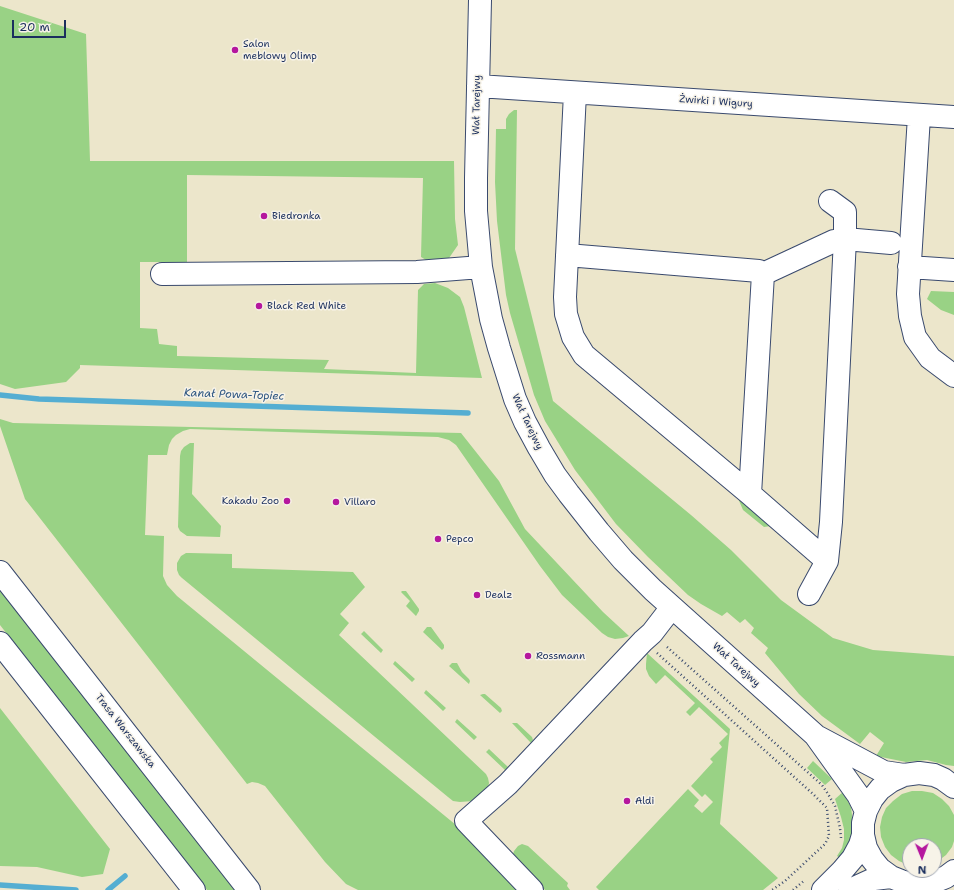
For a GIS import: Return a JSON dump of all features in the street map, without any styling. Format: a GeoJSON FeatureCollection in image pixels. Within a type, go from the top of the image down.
{"type":"FeatureCollection","features":[{"type":"Feature","properties":{"kind":"street","name":"Wał Tarejwy"},"geometry":{"type":"LineString","coordinates":[[480,0],[476,211],[481,267],[491,319],[506,372],[525,422],[564,488],[599,532],[628,565],[653,590],[815,735],[858,795],[866,812]]}},
{"type":"Feature","properties":{"kind":"street","name":"Żwirki i Wigury"},"geometry":{"type":"LineString","coordinates":[[478,86],[954,118]]}},
{"type":"Feature","properties":{"kind":"street"},"geometry":{"type":"LineString","coordinates":[[575,93],[565,298],[566,314],[573,337],[584,355],[750,494],[827,561]]}},
{"type":"Feature","properties":{"kind":"street"},"geometry":{"type":"LineString","coordinates":[[919,116],[909,267],[908,294],[910,316],[915,337],[930,358],[954,376]]}},
{"type":"Feature","properties":{"kind":"street"},"geometry":{"type":"LineString","coordinates":[[810,594],[827,561],[831,522],[845,239],[845,212],[830,201]]}},
{"type":"Feature","properties":{"kind":"street"},"geometry":{"type":"LineString","coordinates":[[763,274],[834,241],[845,239],[891,243]]}},
{"type":"Feature","properties":{"kind":"street"},"geometry":{"type":"LineString","coordinates":[[567,254],[759,270],[763,274]]}},
{"type":"Feature","properties":{"kind":"street"},"geometry":{"type":"LineString","coordinates":[[162,274],[417,272],[481,267]]}},
{"type":"Feature","properties":{"kind":"street"},"geometry":{"type":"LineString","coordinates":[[909,267],[954,270]]}},
{"type":"Feature","properties":{"kind":"street"},"geometry":{"type":"LineString","coordinates":[[750,494],[763,274]]}},
{"type":"Feature","properties":{"kind":"street","name":"Trasa Warszawska"},"geometry":{"type":"LineString","coordinates":[[0,572],[249,890]]}},
{"type":"Feature","properties":{"kind":"street"},"geometry":{"type":"LineString","coordinates":[[532,890],[466,821],[508,784],[648,637],[672,607]]}},
{"type":"Feature","properties":{"kind":"street"},"geometry":{"type":"LineString","coordinates":[[0,643],[194,890]]}},
{"type":"Feature","properties":{"kind":"street","name":"Wał Tarejwy"},"geometry":{"type":"LineString","coordinates":[[815,735],[884,772],[904,775]]}},
{"type":"Feature","properties":{"kind":"street"},"geometry":{"type":"LineString","coordinates":[[950,781],[934,775],[919,773],[904,775],[891,781],[880,789],[872,799],[863,823],[863,835],[866,848],[880,869],[891,877],[901,881],[912,884],[944,884],[946,877],[954,871]]}},
{"type":"Feature","properties":{"kind":"street"},"geometry":{"type":"LineString","coordinates":[[814,885],[842,871],[853,858],[860,845],[863,835]]}},
{"type":"Feature","properties":{"kind":"street"},"geometry":{"type":"LineString","coordinates":[[850,890],[874,879],[891,877]]}},
{"type":"Feature","properties":{"kind":"path"},"geometry":{"type":"LineString","coordinates":[[648,637],[822,785],[835,806],[841,838]]}},
{"type":"Feature","properties":{"kind":"path"},"geometry":{"type":"LineString","coordinates":[[648,637],[827,808],[829,836],[825,844],[785,881],[772,890]]}},
{"type":"Feature","properties":{"kind":"path"},"geometry":{"type":"LineString","coordinates":[[793,890],[814,885]]}},
{"type":"Feature","properties":{"kind":"green space"},"geometry":{"type":"Polygon","coordinates":[[[0,6],[86,34],[90,161],[454,161],[455,219],[458,245],[449,258],[426,260],[421,257],[423,178],[187,175],[187,262],[140,262],[140,328],[157,329],[159,344],[177,346],[177,356],[329,360],[324,369],[416,373],[418,290],[424,284],[435,283],[448,288],[460,297],[464,307],[482,378],[80,365],[80,368],[66,382],[15,389],[0,384],[0,6]]]}},
{"type":"Feature","properties":{"kind":"green space"},"geometry":{"type":"Polygon","coordinates":[[[514,110],[517,110],[515,249],[553,401],[691,515],[731,550],[781,600],[833,638],[873,650],[954,656],[954,766],[927,760],[906,762],[876,756],[884,743],[870,732],[860,744],[822,716],[799,694],[765,653],[768,648],[751,633],[754,628],[745,619],[740,623],[727,612],[722,616],[688,595],[616,524],[575,470],[545,421],[534,395],[506,295],[497,221],[495,182],[496,129],[506,129],[506,119],[514,110]]]}},
{"type":"Feature","properties":{"kind":"green space"},"geometry":{"type":"Polygon","coordinates":[[[931,291],[954,292],[954,315],[941,310],[927,299],[931,291]]]}},
{"type":"Feature","properties":{"kind":"green space"},"geometry":{"type":"Polygon","coordinates":[[[0,419],[13,423],[461,433],[499,481],[525,529],[603,612],[629,636],[615,639],[608,637],[562,595],[540,566],[456,445],[449,440],[438,437],[190,429],[183,431],[172,439],[167,455],[148,455],[145,535],[164,536],[163,576],[167,585],[177,596],[484,848],[523,890],[358,890],[346,884],[325,862],[265,786],[252,782],[247,784],[25,499],[0,426],[0,419]]]}},
{"type":"Feature","properties":{"kind":"green space"},"geometry":{"type":"Polygon","coordinates":[[[190,443],[194,443],[192,494],[221,526],[220,537],[187,536],[180,531],[178,527],[180,456],[184,447],[190,443]]]}},
{"type":"Feature","properties":{"kind":"green space"},"geometry":{"type":"Polygon","coordinates":[[[734,489],[771,526],[764,527],[743,510],[734,489]]]}},
{"type":"Feature","properties":{"kind":"green space"},"geometry":{"type":"Polygon","coordinates":[[[186,553],[232,554],[232,568],[353,572],[365,587],[340,614],[349,623],[339,635],[486,774],[489,783],[488,788],[473,801],[453,801],[182,578],[177,570],[177,563],[181,556],[186,553]]]}},
{"type":"Feature","properties":{"kind":"green space"},"geometry":{"type":"Polygon","coordinates":[[[0,590],[235,890],[207,890],[0,625],[0,590]]]}},
{"type":"Feature","properties":{"kind":"green space"},"geometry":{"type":"Polygon","coordinates":[[[406,591],[419,609],[416,616],[406,606],[410,601],[401,592],[406,591]]]}},
{"type":"Feature","properties":{"kind":"green space"},"geometry":{"type":"Polygon","coordinates":[[[427,627],[431,627],[444,645],[442,650],[423,632],[427,627]]]}},
{"type":"Feature","properties":{"kind":"green space"},"geometry":{"type":"Polygon","coordinates":[[[364,631],[383,650],[381,653],[361,634],[364,631]]]}},
{"type":"Feature","properties":{"kind":"green space"},"geometry":{"type":"Polygon","coordinates":[[[647,653],[730,729],[720,824],[778,878],[763,890],[599,890],[596,887],[688,789],[699,800],[694,806],[702,813],[713,802],[705,794],[702,797],[691,786],[713,762],[710,759],[722,747],[719,743],[728,734],[699,707],[690,716],[686,712],[695,703],[665,675],[656,684],[649,676],[646,669],[647,653]]]}},
{"type":"Feature","properties":{"kind":"green space"},"geometry":{"type":"Polygon","coordinates":[[[395,661],[415,679],[412,682],[393,664],[395,661]]]}},
{"type":"Feature","properties":{"kind":"green space"},"geometry":{"type":"Polygon","coordinates":[[[452,663],[457,663],[462,672],[469,679],[469,684],[449,666],[452,663]]]}},
{"type":"Feature","properties":{"kind":"green space"},"geometry":{"type":"Polygon","coordinates":[[[426,690],[446,708],[443,711],[424,693],[426,690]]]}},
{"type":"Feature","properties":{"kind":"green space"},"geometry":{"type":"Polygon","coordinates":[[[485,694],[501,708],[502,711],[500,713],[480,695],[485,694]]]}},
{"type":"Feature","properties":{"kind":"green space"},"geometry":{"type":"Polygon","coordinates":[[[0,708],[110,849],[103,874],[82,877],[37,867],[0,866],[0,708]]]}},
{"type":"Feature","properties":{"kind":"green space"},"geometry":{"type":"Polygon","coordinates":[[[457,719],[477,737],[474,740],[455,722],[457,719]]]}},
{"type":"Feature","properties":{"kind":"green space"},"geometry":{"type":"Polygon","coordinates":[[[512,723],[517,723],[532,737],[533,740],[531,743],[512,723]]]}},
{"type":"Feature","properties":{"kind":"green space"},"geometry":{"type":"Polygon","coordinates":[[[489,749],[508,767],[505,770],[486,752],[489,749]]]}},
{"type":"Feature","properties":{"kind":"green space"},"geometry":{"type":"Polygon","coordinates":[[[813,761],[832,779],[825,785],[807,768],[813,761]]]}},
{"type":"Feature","properties":{"kind":"green space"},"geometry":{"type":"Polygon","coordinates":[[[912,791],[933,793],[949,806],[954,815],[954,841],[952,847],[942,858],[942,838],[902,838],[902,862],[891,855],[885,847],[881,837],[880,827],[882,817],[886,808],[902,794],[912,791]]]}},
{"type":"Feature","properties":{"kind":"green space"},"geometry":{"type":"Polygon","coordinates":[[[843,792],[851,807],[852,836],[843,860],[837,856],[842,848],[844,829],[835,799],[843,792]]]}},
{"type":"Feature","properties":{"kind":"green space"},"geometry":{"type":"Polygon","coordinates":[[[522,844],[528,846],[568,883],[567,886],[570,890],[545,890],[513,854],[518,846],[522,844]]]}},
{"type":"Feature","properties":{"kind":"waterway","name":"Kanał Powa-Topiec"},"geometry":{"type":"LineString","coordinates":[[0,395],[39,399],[468,413]]}},
{"type":"Feature","properties":{"kind":"waterway"},"geometry":{"type":"LineString","coordinates":[[108,890],[125,876]]}},
{"type":"Feature","properties":{"kind":"waterway"},"geometry":{"type":"LineString","coordinates":[[0,885],[76,890]]}},
{"type":"Feature","properties":{"kind":"place","name":"Salon meblowy Olimp"},"geometry":{"type":"Point","coordinates":[235,50]}},
{"type":"Feature","properties":{"kind":"place","name":"Biedronka"},"geometry":{"type":"Point","coordinates":[264,216]}},
{"type":"Feature","properties":{"kind":"place","name":"Black Red White"},"geometry":{"type":"Point","coordinates":[259,306]}},
{"type":"Feature","properties":{"kind":"place","name":"Kakadu Zoo"},"geometry":{"type":"Point","coordinates":[287,501]}},
{"type":"Feature","properties":{"kind":"place","name":"Villaro"},"geometry":{"type":"Point","coordinates":[336,502]}},
{"type":"Feature","properties":{"kind":"place","name":"Pepco"},"geometry":{"type":"Point","coordinates":[438,539]}},
{"type":"Feature","properties":{"kind":"place","name":"Dealz"},"geometry":{"type":"Point","coordinates":[477,595]}},
{"type":"Feature","properties":{"kind":"place","name":"Rossmann"},"geometry":{"type":"Point","coordinates":[528,656]}},
{"type":"Feature","properties":{"kind":"place","name":"Aldi"},"geometry":{"type":"Point","coordinates":[627,801]}}]}
